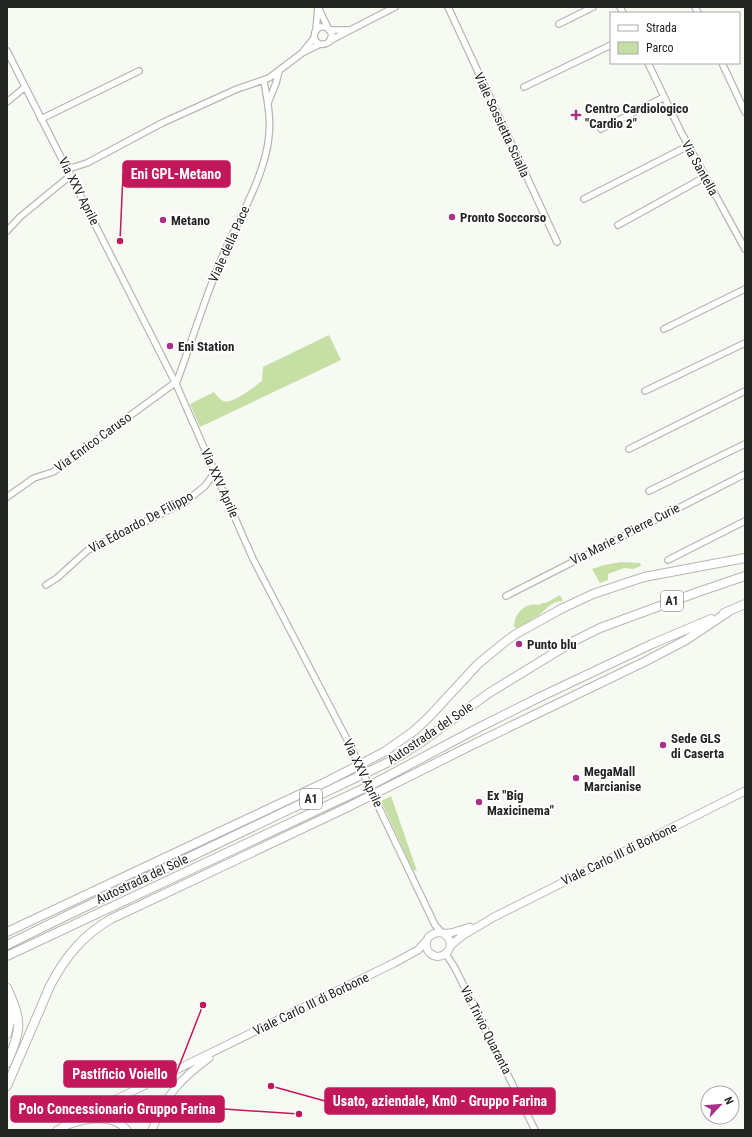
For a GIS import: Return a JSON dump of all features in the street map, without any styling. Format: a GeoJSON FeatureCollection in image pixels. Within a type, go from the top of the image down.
{"type":"FeatureCollection","features":[{"type":"Feature","properties":{"kind":"highway"},"geometry":{"type":"LineString","coordinates":[[7,932],[320,784],[384,752],[424,722],[478,664],[506,641],[561,610],[593,594],[644,577],[745,558]]}},
{"type":"Feature","properties":{"kind":"highway","name":"Autostrada del Sole"},"geometry":{"type":"LineString","coordinates":[[7,945],[73,912],[393,760],[420,743],[489,693],[574,641],[600,628],[745,576]]}},
{"type":"Feature","properties":{"kind":"highway","name":"Autostrada del Sole"},"geometry":{"type":"LineString","coordinates":[[7,956],[373,784],[540,697],[652,644],[745,604]]}},
{"type":"Feature","properties":{"kind":"highway"},"geometry":{"type":"LineString","coordinates":[[7,1086],[50,986],[58,971],[74,949],[98,927],[111,919],[348,807],[468,746],[646,661],[686,640],[728,612]]}},
{"type":"Feature","properties":{"kind":"highway"},"geometry":{"type":"LineString","coordinates":[[7,988],[17,1012],[19,1022],[17,1040],[7,1063]]}},
{"type":"Feature","properties":{"kind":"highway"},"geometry":{"type":"LineString","coordinates":[[7,1000],[11,1018],[7,1034]]}},
{"type":"Feature","properties":{"kind":"main road","name":"Viale Carlo III di Borbone"},"geometry":{"type":"LineString","coordinates":[[394,963],[421,954],[439,956],[446,954],[450,946],[462,936],[494,917],[745,791]]}},
{"type":"Feature","properties":{"kind":"main road","name":"Viale Carlo III di Borbone"},"geometry":{"type":"LineString","coordinates":[[60,1129],[80,1117],[394,963],[418,950],[435,933],[460,930],[494,917]]}},
{"type":"Feature","properties":{"kind":"main road"},"geometry":{"type":"LineString","coordinates":[[442,933],[449,938],[450,946]]}},
{"type":"Feature","properties":{"kind":"main road"},"geometry":{"type":"LineString","coordinates":[[428,939],[427,947],[433,955]]}},
{"type":"Feature","properties":{"kind":"main road","name":"Viale Carlo III di Borbone"},"geometry":{"type":"LineString","coordinates":[[152,1130],[166,1100],[180,1082],[194,1069],[228,1045]]}},
{"type":"Feature","properties":{"kind":"main road"},"geometry":{"type":"LineString","coordinates":[[60,1129],[88,1120],[99,1119],[116,1122],[127,1130]]}},
{"type":"Feature","properties":{"kind":"street"},"geometry":{"type":"LineString","coordinates":[[318,7],[332,35],[331,40]]}},
{"type":"Feature","properties":{"kind":"street"},"geometry":{"type":"LineString","coordinates":[[302,53],[314,38],[318,7]]}},
{"type":"Feature","properties":{"kind":"street"},"geometry":{"type":"LineString","coordinates":[[68,169],[87,163],[162,123],[237,89],[264,81],[302,53],[320,44],[326,44],[395,7]]}},
{"type":"Feature","properties":{"kind":"street","name":"Viale Sossietta Scialla"},"geometry":{"type":"LineString","coordinates":[[448,7],[557,242]]}},
{"type":"Feature","properties":{"kind":"street"},"geometry":{"type":"LineString","coordinates":[[558,24],[593,7]]}},
{"type":"Feature","properties":{"kind":"street"},"geometry":{"type":"LineString","coordinates":[[316,30],[323,27],[329,29],[350,30]]}},
{"type":"Feature","properties":{"kind":"street"},"geometry":{"type":"LineString","coordinates":[[314,38],[320,44]]}},
{"type":"Feature","properties":{"kind":"street"},"geometry":{"type":"LineString","coordinates":[[524,87],[610,45]]}},
{"type":"Feature","properties":{"kind":"street","name":"Via XXV Aprile"},"geometry":{"type":"LineString","coordinates":[[7,51],[176,383],[254,559],[352,749],[436,928],[442,933]]}},
{"type":"Feature","properties":{"kind":"street","name":"Via Santella"},"geometry":{"type":"LineString","coordinates":[[648,64],[688,146],[745,249]]}},
{"type":"Feature","properties":{"kind":"street"},"geometry":{"type":"LineString","coordinates":[[722,64],[745,112]]}},
{"type":"Feature","properties":{"kind":"street"},"geometry":{"type":"LineString","coordinates":[[268,104],[279,70]]}},
{"type":"Feature","properties":{"kind":"street"},"geometry":{"type":"LineString","coordinates":[[42,119],[139,71]]}},
{"type":"Feature","properties":{"kind":"street","name":"Viale della Pace"},"geometry":{"type":"LineString","coordinates":[[176,383],[207,295],[255,185],[262,164],[270,134],[268,104],[264,81]]}},
{"type":"Feature","properties":{"kind":"street"},"geometry":{"type":"LineString","coordinates":[[7,102],[25,87]]}},
{"type":"Feature","properties":{"kind":"street"},"geometry":{"type":"LineString","coordinates":[[601,129],[664,97]]}},
{"type":"Feature","properties":{"kind":"street"},"geometry":{"type":"LineString","coordinates":[[584,199],[688,146]]}},
{"type":"Feature","properties":{"kind":"street"},"geometry":{"type":"LineString","coordinates":[[7,231],[20,217],[71,175]]}},
{"type":"Feature","properties":{"kind":"street"},"geometry":{"type":"LineString","coordinates":[[618,225],[705,177]]}},
{"type":"Feature","properties":{"kind":"street"},"geometry":{"type":"LineString","coordinates":[[664,329],[745,289]]}},
{"type":"Feature","properties":{"kind":"street"},"geometry":{"type":"LineString","coordinates":[[645,391],[745,343]]}},
{"type":"Feature","properties":{"kind":"street","name":"Via Enrico Caruso"},"geometry":{"type":"LineString","coordinates":[[7,497],[34,478],[53,472],[176,383]]}},
{"type":"Feature","properties":{"kind":"street"},"geometry":{"type":"LineString","coordinates":[[629,449],[745,391]]}},
{"type":"Feature","properties":{"kind":"street"},"geometry":{"type":"LineString","coordinates":[[649,491],[745,444]]}},
{"type":"Feature","properties":{"kind":"street","name":"Via Edoardo De Filippo"},"geometry":{"type":"LineString","coordinates":[[46,585],[57,578],[88,550],[185,502],[204,486],[215,472]]}},
{"type":"Feature","properties":{"kind":"street","name":"Via Marie e Pierre Curie"},"geometry":{"type":"LineString","coordinates":[[506,596],[745,474]]}},
{"type":"Feature","properties":{"kind":"street"},"geometry":{"type":"LineString","coordinates":[[668,560],[745,521]]}},
{"type":"Feature","properties":{"kind":"street","name":"Via XXV Aprile"},"geometry":{"type":"LineString","coordinates":[[428,939],[432,928],[430,916]]}},
{"type":"Feature","properties":{"kind":"street","name":"Via Trivio Quaranta"},"geometry":{"type":"LineString","coordinates":[[446,954],[455,968],[535,1130]]}},
{"type":"Feature","properties":{"kind":"green space"},"geometry":{"type":"Polygon","coordinates":[[[329,335],[341,360],[200,427],[190,404],[214,392],[223,401],[237,398],[262,381],[263,367],[329,335]]]}},
{"type":"Feature","properties":{"kind":"green space"},"geometry":{"type":"Polygon","coordinates":[[[621,562],[640,563],[641,566],[633,569],[624,568],[608,574],[608,580],[600,583],[592,569],[604,565],[621,562]]]}},
{"type":"Feature","properties":{"kind":"green space"},"geometry":{"type":"Polygon","coordinates":[[[560,595],[563,601],[555,602],[534,619],[516,628],[514,627],[514,622],[518,614],[525,607],[529,605],[546,603],[560,595]]]}},
{"type":"Feature","properties":{"kind":"green space"},"geometry":{"type":"Polygon","coordinates":[[[391,796],[417,871],[413,870],[381,801],[391,796]]]}},
{"type":"Feature","properties":{"kind":"place","name":"Centro Cardiologico \"Cardio 2\""},"geometry":{"type":"Point","coordinates":[576,115]}},
{"type":"Feature","properties":{"kind":"place","name":"Pronto Soccorso"},"geometry":{"type":"Point","coordinates":[452,217]}},
{"type":"Feature","properties":{"kind":"place","name":"Metano"},"geometry":{"type":"Point","coordinates":[163,220]}},
{"type":"Feature","properties":{"kind":"place","name":"Eni GPL-Metano"},"geometry":{"type":"Point","coordinates":[120,241]}},
{"type":"Feature","properties":{"kind":"place","name":"Eni Station"},"geometry":{"type":"Point","coordinates":[170,346]}},
{"type":"Feature","properties":{"kind":"place","name":"Punto blu"},"geometry":{"type":"Point","coordinates":[519,644]}},
{"type":"Feature","properties":{"kind":"place","name":"Sede GLS di Caserta"},"geometry":{"type":"Point","coordinates":[663,745]}},
{"type":"Feature","properties":{"kind":"place","name":"MegaMall Marcianise"},"geometry":{"type":"Point","coordinates":[576,778]}},
{"type":"Feature","properties":{"kind":"place","name":"Ex \"Big Maxicinema\""},"geometry":{"type":"Point","coordinates":[479,802]}},
{"type":"Feature","properties":{"kind":"place","name":"Pastificio Voiello"},"geometry":{"type":"Point","coordinates":[203,1005]}},
{"type":"Feature","properties":{"kind":"place","name":"Usato, aziendale, Km0 - Gruppo Farina"},"geometry":{"type":"Point","coordinates":[271,1086]}},
{"type":"Feature","properties":{"kind":"place","name":"Polo Concessionario Gruppo Farina"},"geometry":{"type":"Point","coordinates":[299,1114]}}]}
